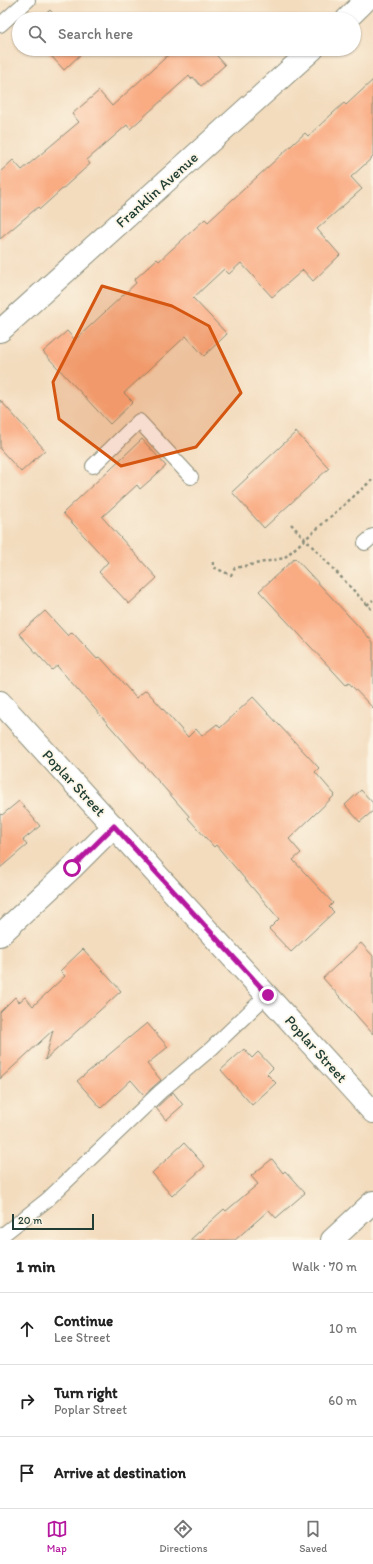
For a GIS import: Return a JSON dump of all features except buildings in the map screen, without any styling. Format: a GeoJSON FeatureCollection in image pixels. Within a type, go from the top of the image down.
{"type":"FeatureCollection","features":[{"type":"Feature","properties":{"kind":"street"},"geometry":{"type":"LineString","coordinates":[[354,12],[366,0]]}},
{"type":"Feature","properties":{"kind":"street","name":"Franklin Avenue"},"geometry":{"type":"LineString","coordinates":[[0,331],[305,56]]}},
{"type":"Feature","properties":{"kind":"street","name":"Poplar Street"},"geometry":{"type":"LineString","coordinates":[[0,702],[373,1112]]}},
{"type":"Feature","properties":{"kind":"street"},"geometry":{"type":"LineString","coordinates":[[0,935],[72,868],[114,826]]}},
{"type":"Feature","properties":{"kind":"street"},"geometry":{"type":"LineString","coordinates":[[332,1240],[373,1202]]}},
{"type":"Feature","properties":{"kind":"lane"},"geometry":{"type":"LineString","coordinates":[[14,12],[28,0]]}},
{"type":"Feature","properties":{"kind":"lane"},"geometry":{"type":"LineString","coordinates":[[0,24],[12,14]]}},
{"type":"Feature","properties":{"kind":"lane"},"geometry":{"type":"LineString","coordinates":[[93,466],[138,421],[191,477]]}},
{"type":"Feature","properties":{"kind":"lane"},"geometry":{"type":"LineString","coordinates":[[0,1238],[47,1200],[160,1092],[212,1048],[268,995]]}},
{"type":"Feature","properties":{"kind":"path"},"geometry":{"type":"LineString","coordinates":[[213,562],[213,567],[231,575],[235,568],[284,558],[372,480]]}},
{"type":"Feature","properties":{"kind":"path"},"geometry":{"type":"LineString","coordinates":[[291,524],[373,611]]}},
{"type":"Feature","properties":{"kind":"path"},"geometry":{"type":"LineString","coordinates":[[367,605],[373,600]]}},
{"type":"Feature","properties":{"kind":"highlighted area"},"geometry":{"type":"Polygon","coordinates":[[[102,286],[172,306],[209,326],[241,393],[196,447],[121,466],[59,419],[53,382],[102,286]]]}},
{"type":"Feature","properties":{"kind":"route"},"geometry":{"type":"LineString","coordinates":[[72,868],[114,826],[268,995]]}}]}
